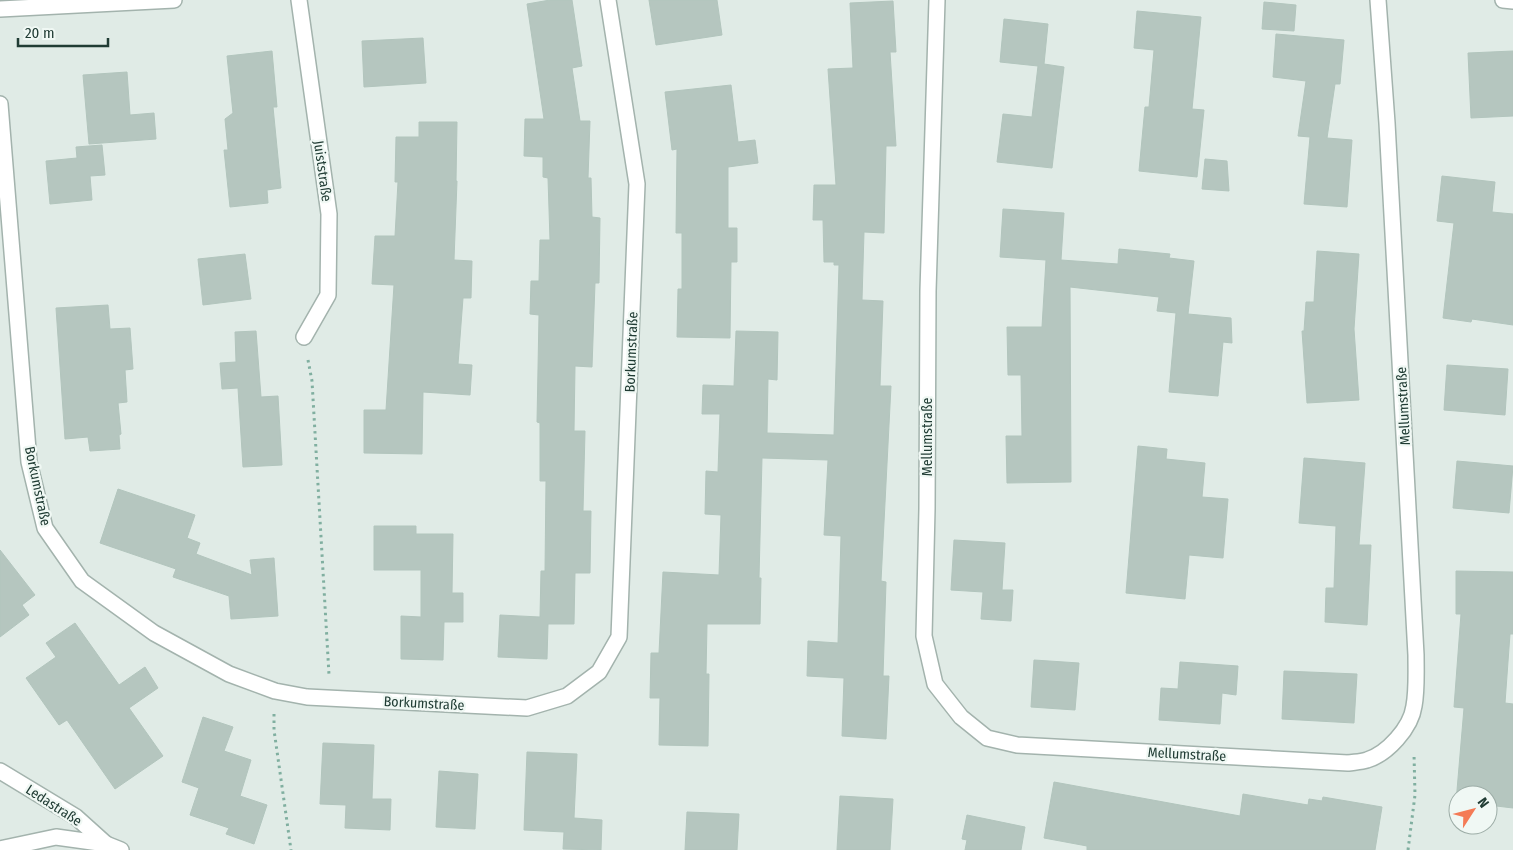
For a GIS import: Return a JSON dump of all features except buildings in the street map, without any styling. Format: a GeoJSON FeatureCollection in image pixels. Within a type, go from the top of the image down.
{"type":"FeatureCollection","features":[{"type":"Feature","properties":{"kind":"street"},"geometry":{"type":"LineString","coordinates":[[0,8],[174,0]]}},
{"type":"Feature","properties":{"kind":"street","name":"Juiststraße"},"geometry":{"type":"LineString","coordinates":[[299,0],[329,214],[328,295],[304,337]]}},
{"type":"Feature","properties":{"kind":"street","name":"Borkumstraße"},"geometry":{"type":"LineString","coordinates":[[0,104],[29,462],[45,528],[82,581],[154,633],[230,674],[275,691],[307,697],[527,708],[567,696],[599,672],[619,637],[637,184],[608,0]]}},
{"type":"Feature","properties":{"kind":"street","name":"Mellumstraße"},"geometry":{"type":"LineString","coordinates":[[937,0],[928,291],[924,636],[935,684],[961,717],[987,738],[1017,745],[1348,763],[1366,761],[1380,754],[1402,732],[1414,708],[1416,656],[1388,133],[1378,0]]}},
{"type":"Feature","properties":{"kind":"street"},"geometry":{"type":"LineString","coordinates":[[1503,0],[1513,1]]}},
{"type":"Feature","properties":{"kind":"street","name":"Ledastraße"},"geometry":{"type":"LineString","coordinates":[[0,770],[76,818],[106,844]]}},
{"type":"Feature","properties":{"kind":"street","name":"Ledastraße"},"geometry":{"type":"LineString","coordinates":[[0,849],[56,837],[106,844],[121,850]]}},
{"type":"Feature","properties":{"kind":"path"},"geometry":{"type":"LineString","coordinates":[[304,337],[312,381],[330,697]]}},
{"type":"Feature","properties":{"kind":"path"},"geometry":{"type":"LineString","coordinates":[[275,691],[274,730],[291,850]]}},
{"type":"Feature","properties":{"kind":"path"},"geometry":{"type":"LineString","coordinates":[[1402,732],[1414,753],[1416,795],[1408,850]]}}]}
